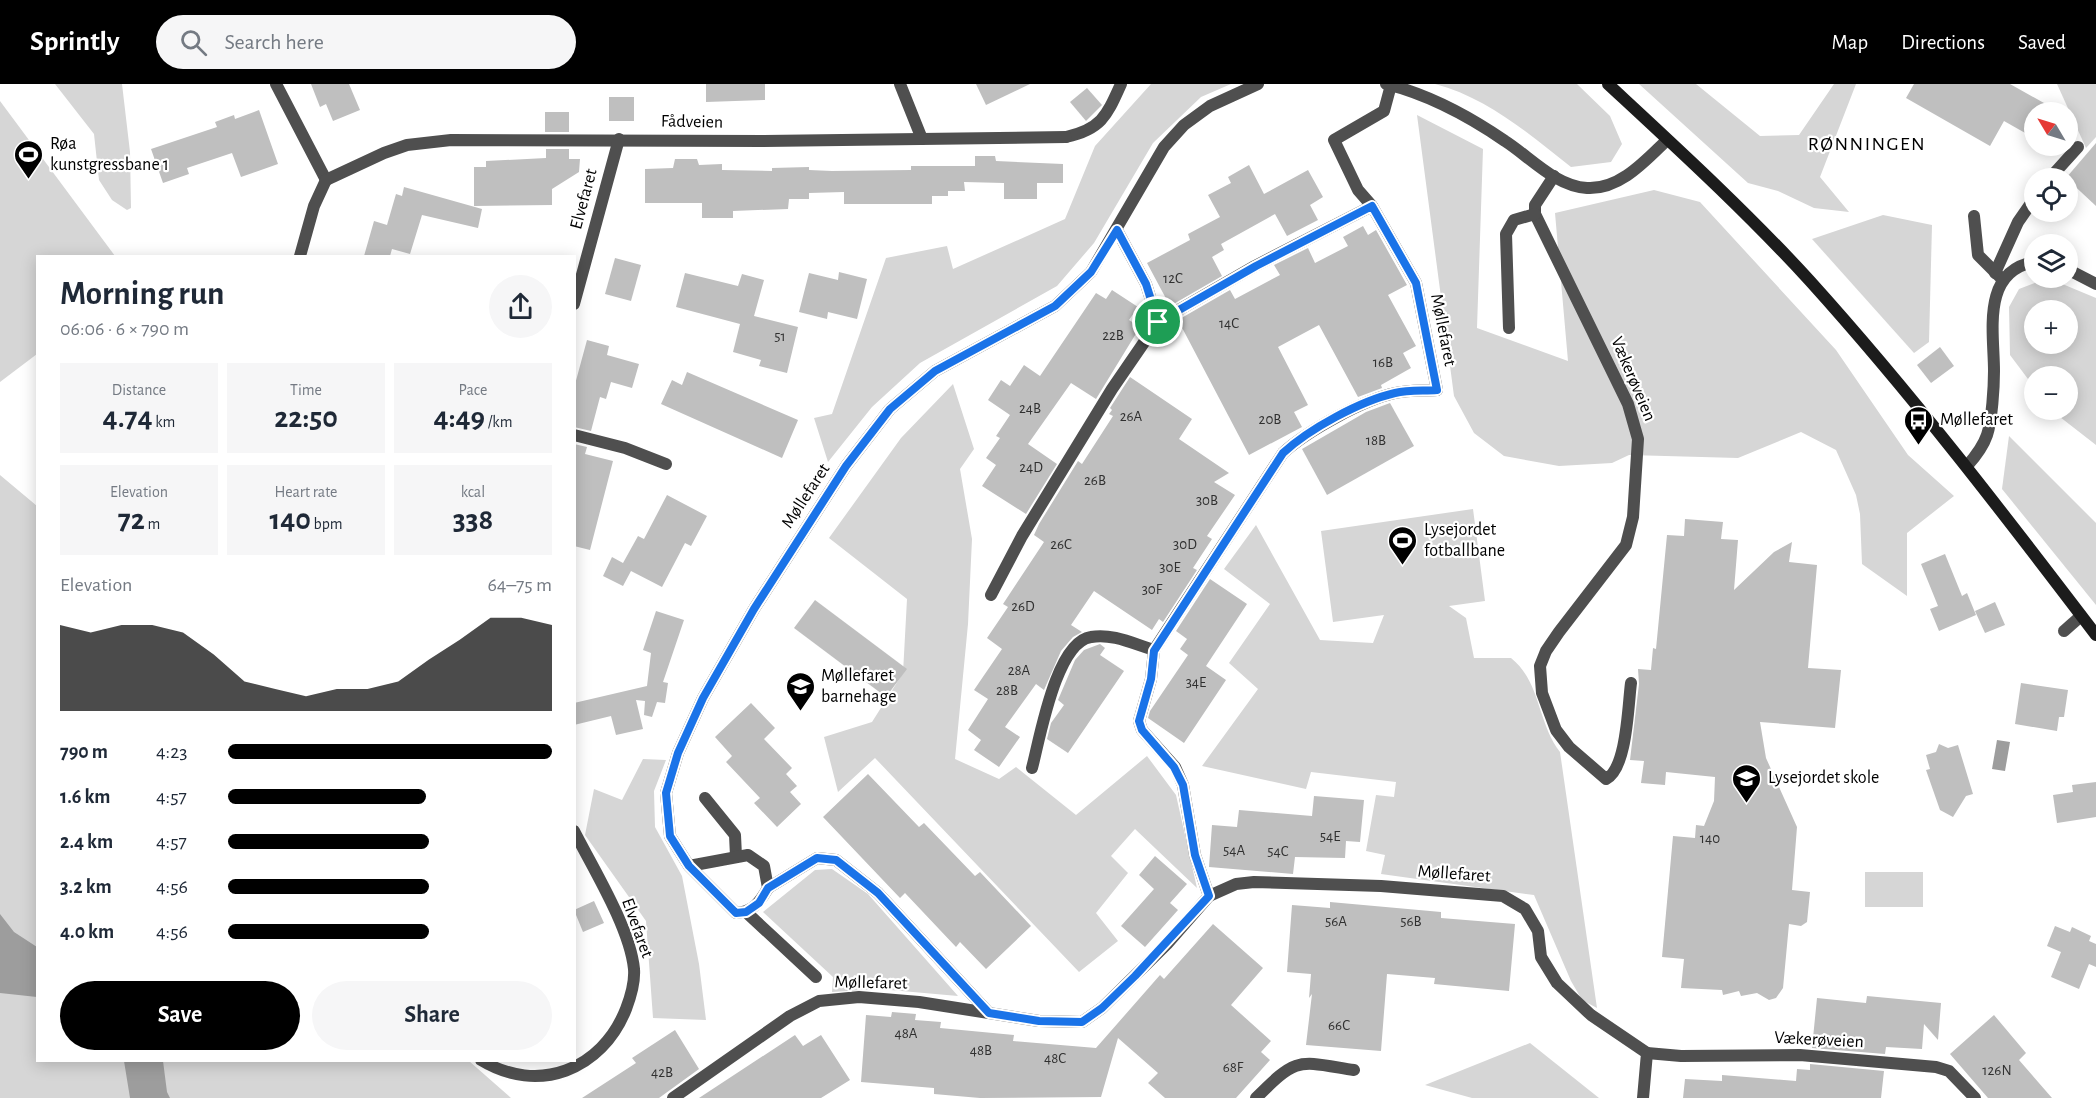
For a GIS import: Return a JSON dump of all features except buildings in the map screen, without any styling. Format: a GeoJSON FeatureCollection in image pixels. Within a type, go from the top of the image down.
{"type":"FeatureCollection","features":[{"type":"Feature","properties":{"kind":"main road"},"geometry":{"type":"LineString","coordinates":[[1608,84],[1809,281],[1967,466],[2096,635]]}},
{"type":"Feature","properties":{"kind":"street"},"geometry":{"type":"LineString","coordinates":[[276,84],[326,180],[314,206],[300,255]]}},
{"type":"Feature","properties":{"kind":"street"},"geometry":{"type":"LineString","coordinates":[[900,84],[922,139]]}},
{"type":"Feature","properties":{"kind":"street","name":"Fådveien"},"geometry":{"type":"LineString","coordinates":[[326,180],[407,145],[451,140],[1066,137],[1084,133],[1104,119],[1121,84]]}},
{"type":"Feature","properties":{"kind":"street","name":"Møllefaret"},"geometry":{"type":"LineString","coordinates":[[746,912],[736,913],[689,866],[670,836],[666,793],[678,753],[703,698],[754,609],[846,466],[890,409],[935,371],[1055,306],[1091,272],[1117,230],[1146,173],[1164,147],[1184,125],[1210,106],[1258,84]]}},
{"type":"Feature","properties":{"kind":"street","name":"Møllefaret"},"geometry":{"type":"LineString","coordinates":[[1209,896],[1195,855],[1183,785],[1174,767],[1142,730],[1139,721],[1151,679],[1154,651],[1283,453],[1306,435],[1374,399],[1397,392],[1437,390],[1416,283],[1372,206],[1358,190],[1334,140],[1384,111],[1389,85],[1446,107],[1478,124],[1554,176],[1587,188],[1602,186],[1620,179],[1638,167],[1667,140]]}},
{"type":"Feature","properties":{"kind":"street","name":"Elvefaret"},"geometry":{"type":"LineString","coordinates":[[576,297],[619,139]]}},
{"type":"Feature","properties":{"kind":"street"},"geometry":{"type":"LineString","coordinates":[[2059,168],[2070,156]]}},
{"type":"Feature","properties":{"kind":"street"},"geometry":{"type":"LineString","coordinates":[[1509,328],[1506,234],[1515,220],[1535,214],[1535,205],[1554,176]]}},
{"type":"Feature","properties":{"kind":"street"},"geometry":{"type":"LineString","coordinates":[[991,595],[1022,536],[1106,399],[1158,322],[1256,266],[1372,206]]}},
{"type":"Feature","properties":{"kind":"street"},"geometry":{"type":"LineString","coordinates":[[1967,466],[1987,435],[1995,374],[1992,305],[2018,222],[2024,213]]}},
{"type":"Feature","properties":{"kind":"street","name":"Vækerøveien"},"geometry":{"type":"LineString","coordinates":[[1535,214],[1628,404],[1638,440],[1633,517],[1626,545],[1558,632],[1540,666],[1542,693],[1556,730],[1586,765],[1606,779],[1617,768],[1631,683]]}},
{"type":"Feature","properties":{"kind":"street"},"geometry":{"type":"LineString","coordinates":[[1974,216],[1978,255],[1999,277]]}},
{"type":"Feature","properties":{"kind":"street"},"geometry":{"type":"LineString","coordinates":[[1117,230],[1146,284],[1158,322]]}},
{"type":"Feature","properties":{"kind":"street"},"geometry":{"type":"LineString","coordinates":[[1999,277],[2024,265]]}},
{"type":"Feature","properties":{"kind":"street"},"geometry":{"type":"LineString","coordinates":[[2078,275],[2096,284]]}},
{"type":"Feature","properties":{"kind":"street"},"geometry":{"type":"LineString","coordinates":[[576,436],[625,448],[666,464]]}},
{"type":"Feature","properties":{"kind":"street"},"geometry":{"type":"LineString","coordinates":[[2064,631],[2081,616]]}},
{"type":"Feature","properties":{"kind":"street"},"geometry":{"type":"LineString","coordinates":[[1032,768],[1058,673],[1071,650],[1089,637],[1112,636],[1154,651]]}},
{"type":"Feature","properties":{"kind":"street"},"geometry":{"type":"LineString","coordinates":[[705,798],[735,835],[736,856]]}},
{"type":"Feature","properties":{"kind":"street","name":"Elvefaret"},"geometry":{"type":"LineString","coordinates":[[485,1062],[505,1071],[531,1075],[568,1071],[596,1055],[615,1032],[623,1016],[633,982],[631,954],[612,906],[576,835]]}},
{"type":"Feature","properties":{"kind":"street"},"geometry":{"type":"LineString","coordinates":[[689,866],[748,855],[764,866],[768,888]]}},
{"type":"Feature","properties":{"kind":"street"},"geometry":{"type":"LineString","coordinates":[[816,977],[746,912],[759,903],[768,888],[817,858],[836,860],[878,893],[989,1013]]}},
{"type":"Feature","properties":{"kind":"street","name":"Møllefaret"},"geometry":{"type":"LineString","coordinates":[[673,1098],[790,1016],[819,1001],[859,997],[919,1002],[1039,1021],[1082,1022],[1102,1008],[1159,952],[1209,896],[1236,884],[1254,882],[1381,886],[1503,896],[1525,909],[1538,931],[1541,957],[1557,983],[1591,1016],[1647,1053]]}},
{"type":"Feature","properties":{"kind":"street"},"geometry":{"type":"LineString","coordinates":[[1642,1098],[1647,1053]]}},
{"type":"Feature","properties":{"kind":"street","name":"Vækerøveien"},"geometry":{"type":"LineString","coordinates":[[1647,1053],[1681,1056],[1800,1055],[1936,1066],[1949,1071],[1975,1098]]}},
{"type":"Feature","properties":{"kind":"street"},"geometry":{"type":"LineString","coordinates":[[1256,1098],[1279,1075],[1299,1063],[1354,1070]]}},
{"type":"Feature","properties":{"kind":"shaded area"},"geometry":{"type":"Polygon","coordinates":[[[55,84],[122,84],[130,152],[131,208],[127,210],[112,200],[99,180],[94,134],[55,84]]]}},
{"type":"Feature","properties":{"kind":"shaded area"},"geometry":{"type":"Polygon","coordinates":[[[1151,84],[1231,84],[1201,97],[1153,143],[1094,243],[1057,286],[920,363],[872,407],[828,462],[814,418],[832,414],[886,258],[947,246],[953,269],[1065,219],[1095,146],[1151,84]]]}},
{"type":"Feature","properties":{"kind":"shaded area"},"geometry":{"type":"Polygon","coordinates":[[[1435,84],[1577,84],[1610,116],[1622,144],[1611,162],[1571,167],[1507,118],[1473,98],[1435,84]]]}},
{"type":"Feature","properties":{"kind":"shaded area"},"geometry":{"type":"Polygon","coordinates":[[[1639,84],[1696,84],[1760,136],[1799,135],[1834,84],[1856,84],[1820,177],[1849,212],[1814,208],[1778,191],[1748,183],[1639,84]]]}},
{"type":"Feature","properties":{"kind":"shaded area"},"geometry":{"type":"Polygon","coordinates":[[[2057,84],[2096,84],[2096,137],[2086,148],[2078,130],[2078,102],[2065,102],[2057,84]]]}},
{"type":"Feature","properties":{"kind":"shaded area","name":"Røa kunstgressbane 1"},"geometry":{"type":"Polygon","coordinates":[[[0,101],[114,255],[36,255],[36,355],[0,382],[0,101]]]}},
{"type":"Feature","properties":{"kind":"shaded area"},"geometry":{"type":"Polygon","coordinates":[[[1417,115],[1483,149],[1477,328],[1568,361],[1555,213],[1654,190],[1700,202],[1836,350],[1908,455],[1954,496],[1907,533],[1907,596],[1862,564],[1860,514],[1856,495],[1836,450],[1801,432],[1738,458],[1629,455],[1612,463],[1559,466],[1504,456],[1474,433],[1454,396],[1417,115]]]}},
{"type":"Feature","properties":{"kind":"shaded area"},"geometry":{"type":"Polygon","coordinates":[[[1883,215],[1932,225],[1929,342],[1914,353],[1812,239],[1883,215]]]}},
{"type":"Feature","properties":{"kind":"shaded area"},"geometry":{"type":"Polygon","coordinates":[[[2024,287],[2072,288],[2096,298],[2096,445],[2064,420],[2078,420],[2078,366],[2024,366],[2024,374],[2010,355],[2009,307],[2019,289],[2024,287]]]}},
{"type":"Feature","properties":{"kind":"shaded area"},"geometry":{"type":"Polygon","coordinates":[[[953,384],[974,449],[960,469],[972,539],[968,624],[955,759],[999,779],[1016,767],[1076,815],[1147,756],[1176,795],[1197,888],[1135,829],[1111,856],[1128,873],[1096,913],[1118,941],[1079,972],[875,758],[838,792],[824,737],[872,722],[903,673],[907,599],[829,538],[901,438],[953,384]]]}},
{"type":"Feature","properties":{"kind":"shaded area"},"geometry":{"type":"Polygon","coordinates":[[[2009,436],[2096,523],[2096,605],[2002,489],[2009,436]]]}},
{"type":"Feature","properties":{"kind":"shaded area"},"geometry":{"type":"Polygon","coordinates":[[[0,475],[36,505],[36,1062],[470,1062],[511,1098],[0,1098],[0,475]]]}},
{"type":"Feature","properties":{"kind":"shaded area"},"geometry":{"type":"Polygon","coordinates":[[[1473,509],[1485,601],[1449,606],[1466,618],[1474,658],[1511,658],[1521,668],[1534,690],[1547,728],[1560,752],[1597,1008],[1582,1000],[1571,981],[1534,895],[1381,874],[1385,855],[1366,851],[1376,795],[1394,797],[1396,782],[1311,772],[1306,789],[1202,766],[1258,689],[1229,663],[1270,604],[1224,569],[1256,525],[1320,640],[1373,643],[1384,615],[1333,622],[1321,531],[1473,509]]]}},
{"type":"Feature","properties":{"kind":"shaded area"},"geometry":{"type":"Polygon","coordinates":[[[1997,740],[2010,742],[2005,771],[1992,769],[1997,740]]]}},
{"type":"Feature","properties":{"kind":"shaded area"},"geometry":{"type":"Polygon","coordinates":[[[643,759],[666,760],[654,791],[655,827],[682,876],[699,964],[706,1020],[653,1018],[646,921],[585,835],[594,789],[622,800],[643,759]]]}},
{"type":"Feature","properties":{"kind":"shaded area"},"geometry":{"type":"Polygon","coordinates":[[[832,869],[868,894],[958,996],[879,989],[832,992],[833,977],[763,912],[815,870],[832,869]]]}},
{"type":"Feature","properties":{"kind":"shaded area"},"geometry":{"type":"Polygon","coordinates":[[[1865,872],[1923,872],[1923,907],[1865,907],[1865,872]]]}},
{"type":"Feature","properties":{"kind":"shaded area"},"geometry":{"type":"Polygon","coordinates":[[[0,914],[14,932],[36,946],[36,997],[0,993],[0,914]]]}},
{"type":"Feature","properties":{"kind":"shaded area"},"geometry":{"type":"Polygon","coordinates":[[[1530,1043],[1599,1098],[1472,1098],[1425,1085],[1530,1043]]]}},
{"type":"Feature","properties":{"kind":"shaded area"},"geometry":{"type":"Polygon","coordinates":[[[124,1062],[163,1062],[167,1092],[170,1098],[130,1098],[124,1062]]]}},
{"type":"Feature","properties":{"kind":"place","name":"Røa kunstgressbane 1"},"geometry":{"type":"Point","coordinates":[29,180]}},
{"type":"Feature","properties":{"kind":"place","name":"Møllefaret"},"geometry":{"type":"Point","coordinates":[1919,446]}},
{"type":"Feature","properties":{"kind":"place","name":"Lysejordet fotballbane"},"geometry":{"type":"Point","coordinates":[1403,566]}},
{"type":"Feature","properties":{"kind":"place","name":"Møllefaret barnehage"},"geometry":{"type":"Point","coordinates":[800,712]}},
{"type":"Feature","properties":{"kind":"place","name":"Lysejordet skole"},"geometry":{"type":"Point","coordinates":[1747,804]}},
{"type":"Feature","properties":{"kind":"district","name":"RØNNINGEN"},"geometry":{"type":"Point","coordinates":[1867,144]}},
{"type":"Feature","properties":{"kind":"route"},"geometry":{"type":"LineString","coordinates":[[1372,206],[1416,283],[1437,390],[1397,392],[1374,399],[1306,435],[1283,453],[1268,472],[1165,630],[1154,651],[1154,667],[1140,709],[1139,721],[1142,730],[1166,754],[1183,785],[1195,855],[1209,896],[1135,976],[1102,1008],[1082,1022],[1039,1021],[989,1013],[878,893],[836,860],[817,858],[768,888],[759,903],[746,912],[736,913],[689,866],[670,836],[666,793],[678,753],[703,698],[754,609],[846,466],[890,409],[935,371],[1055,306],[1091,272],[1117,230],[1146,284],[1158,322],[1256,266],[1372,206]]}}]}
